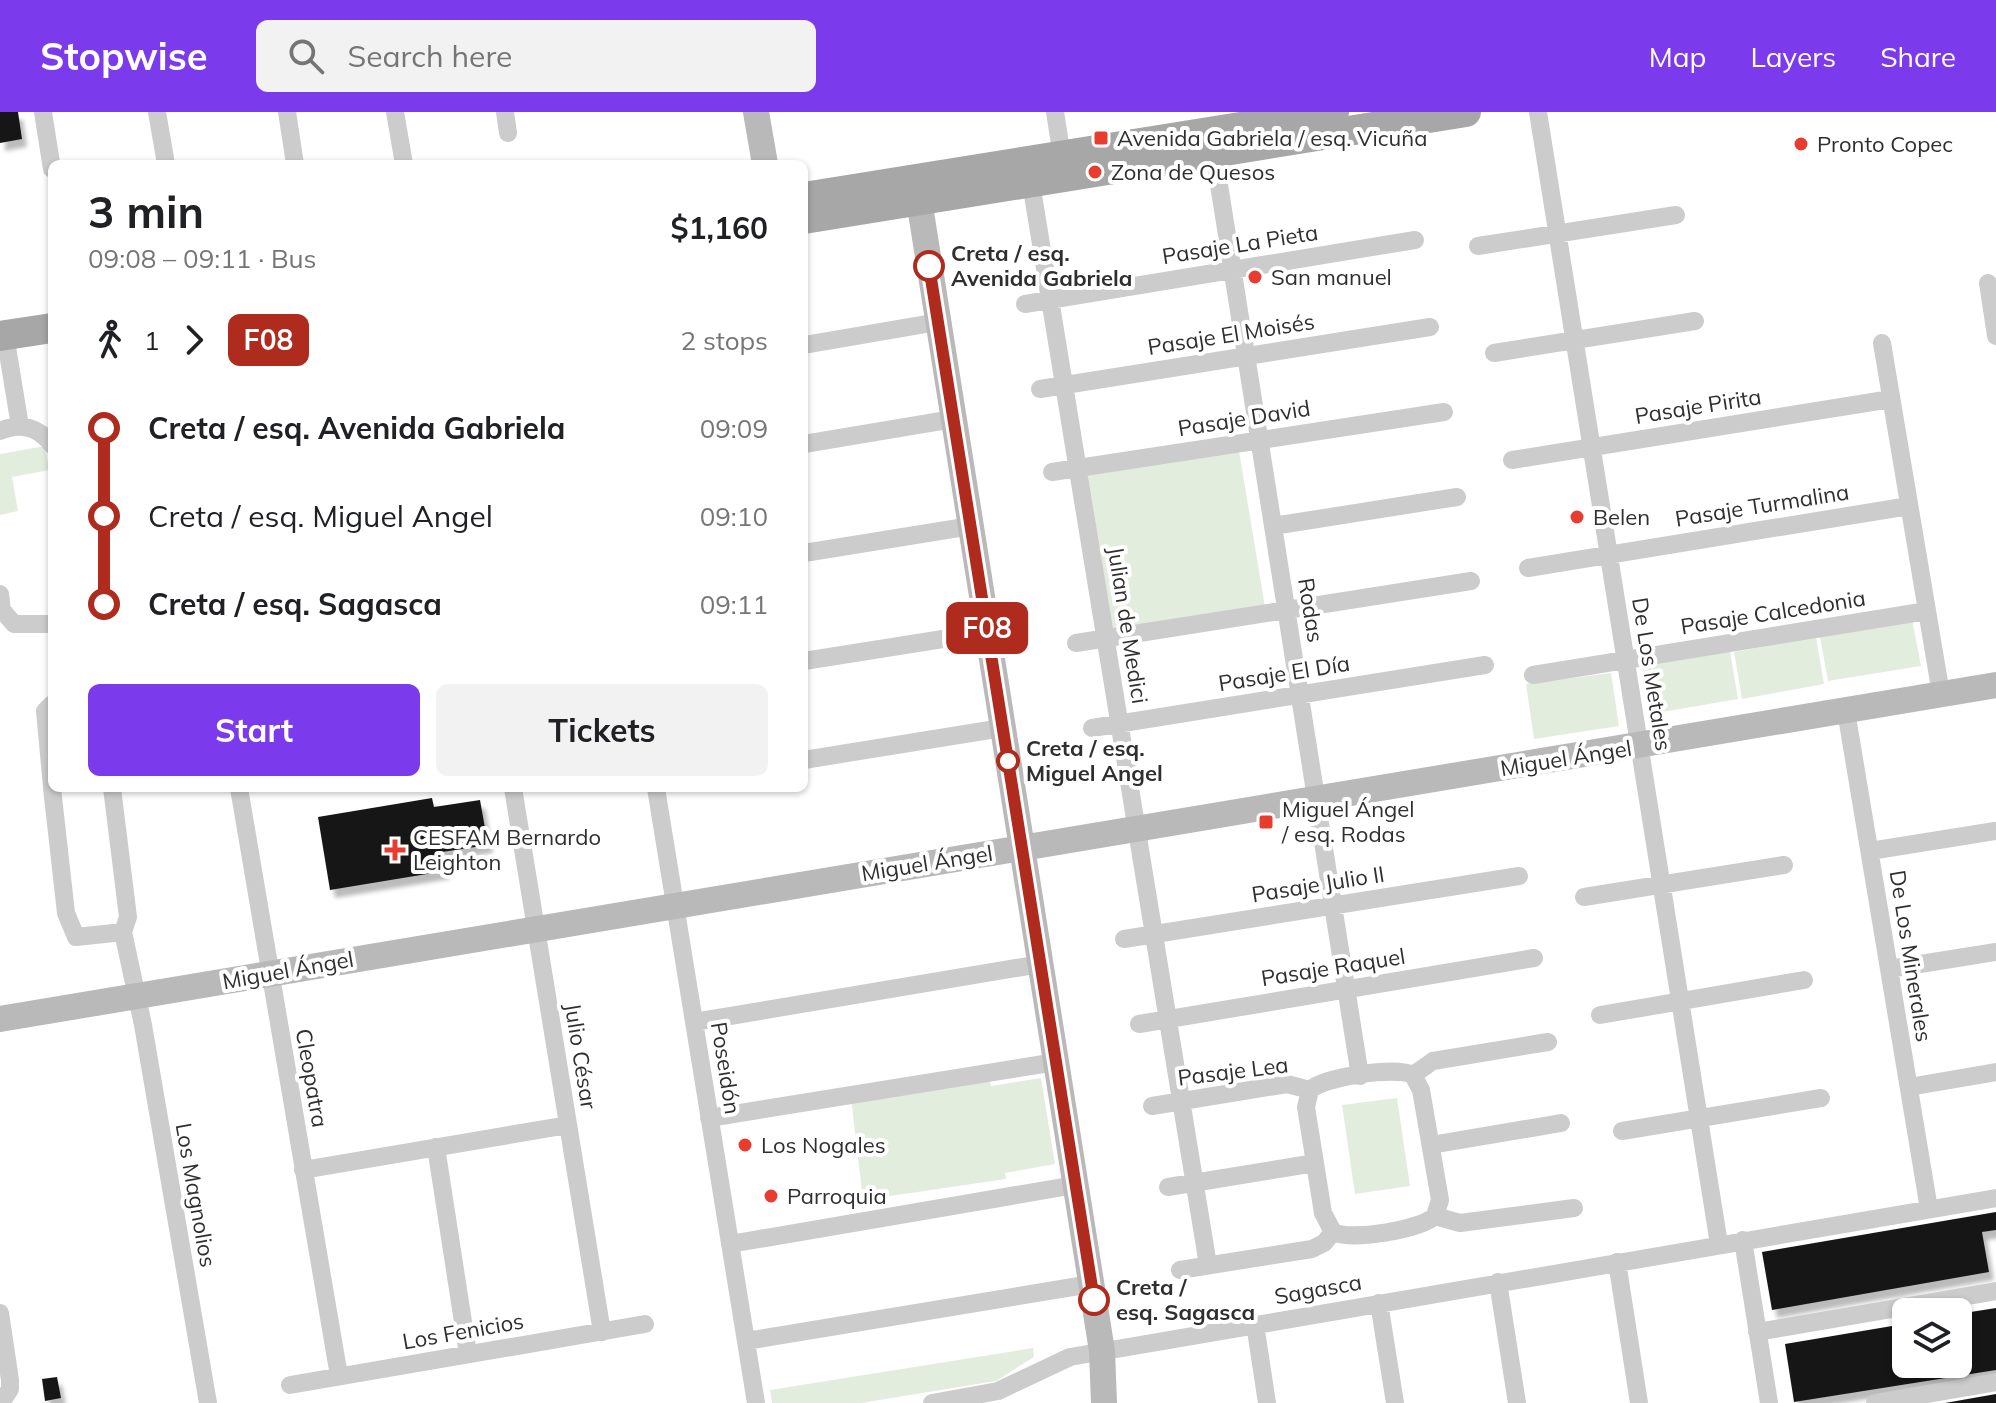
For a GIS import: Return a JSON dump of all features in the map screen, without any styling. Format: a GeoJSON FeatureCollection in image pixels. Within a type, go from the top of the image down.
{"type":"FeatureCollection","features":[{"type":"Feature","properties":{"kind":"main road"},"geometry":{"type":"LineString","coordinates":[[808,218],[1062,156],[1281,116],[1334,112]]}},
{"type":"Feature","properties":{"kind":"main road"},"geometry":{"type":"LineString","coordinates":[[808,197],[1031,183],[1466,112]]}},
{"type":"Feature","properties":{"kind":"main road"},"geometry":{"type":"LineString","coordinates":[[3,336],[48,329]]}},
{"type":"Feature","properties":{"kind":"street"},"geometry":{"type":"LineString","coordinates":[[43,112],[51,160]]}},
{"type":"Feature","properties":{"kind":"street"},"geometry":{"type":"LineString","coordinates":[[157,112],[165,160]]}},
{"type":"Feature","properties":{"kind":"street"},"geometry":{"type":"LineString","coordinates":[[287,112],[294,160]]}},
{"type":"Feature","properties":{"kind":"street"},"geometry":{"type":"LineString","coordinates":[[395,112],[403,160]]}},
{"type":"Feature","properties":{"kind":"street"},"geometry":{"type":"LineString","coordinates":[[505,112],[508,133]]}},
{"type":"Feature","properties":{"kind":"street"},"geometry":{"type":"LineString","coordinates":[[756,112],[764,160]]}},
{"type":"Feature","properties":{"kind":"street"},"geometry":{"type":"LineString","coordinates":[[1055,112],[1062,156]]}},
{"type":"Feature","properties":{"kind":"street","name":"De Los Metales"},"geometry":{"type":"LineString","coordinates":[[1538,112],[1719,1244]]}},
{"type":"Feature","properties":{"kind":"street","name":"Rodas"},"geometry":{"type":"LineString","coordinates":[[1214,153],[1360,1076]]}},
{"type":"Feature","properties":{"kind":"street","name":"Julian de Medici"},"geometry":{"type":"LineString","coordinates":[[1031,183],[1208,1265]]}},
{"type":"Feature","properties":{"kind":"street"},"geometry":{"type":"LineString","coordinates":[[917,190],[1102,1351],[1104,1403]]}},
{"type":"Feature","properties":{"kind":"street"},"geometry":{"type":"LineString","coordinates":[[1478,246],[1676,215]]}},
{"type":"Feature","properties":{"kind":"street","name":"Pasaje La Pieta"},"geometry":{"type":"LineString","coordinates":[[1025,304],[1415,240]]}},
{"type":"Feature","properties":{"kind":"street"},"geometry":{"type":"LineString","coordinates":[[1988,283],[1996,336]]}},
{"type":"Feature","properties":{"kind":"street"},"geometry":{"type":"LineString","coordinates":[[1494,353],[1695,321]]}},
{"type":"Feature","properties":{"kind":"street"},"geometry":{"type":"LineString","coordinates":[[808,344],[938,322]]}},
{"type":"Feature","properties":{"kind":"street","name":"Pasaje El Moisés"},"geometry":{"type":"LineString","coordinates":[[1040,389],[1430,327]]}},
{"type":"Feature","properties":{"kind":"street"},"geometry":{"type":"LineString","coordinates":[[3,336],[20,426]]}},
{"type":"Feature","properties":{"kind":"street"},"geometry":{"type":"LineString","coordinates":[[1882,343],[1941,694]]}},
{"type":"Feature","properties":{"kind":"street","name":"Pasaje Pirita"},"geometry":{"type":"LineString","coordinates":[[1512,460],[1891,399]]}},
{"type":"Feature","properties":{"kind":"street","name":"Pasaje David"},"geometry":{"type":"LineString","coordinates":[[1052,472],[1444,412]]}},
{"type":"Feature","properties":{"kind":"street"},"geometry":{"type":"LineString","coordinates":[[808,443],[953,419]]}},
{"type":"Feature","properties":{"kind":"street"},"geometry":{"type":"LineString","coordinates":[[0,431],[20,426],[35,428],[48,441]]}},
{"type":"Feature","properties":{"kind":"street"},"geometry":{"type":"LineString","coordinates":[[1273,526],[1457,497]]}},
{"type":"Feature","properties":{"kind":"street","name":"Pasaje Turmalina"},"geometry":{"type":"LineString","coordinates":[[1528,568],[1909,506]]}},
{"type":"Feature","properties":{"kind":"street"},"geometry":{"type":"LineString","coordinates":[[808,552],[971,526]]}},
{"type":"Feature","properties":{"kind":"street"},"geometry":{"type":"LineString","coordinates":[[1076,643],[1471,581]]}},
{"type":"Feature","properties":{"kind":"street"},"geometry":{"type":"LineString","coordinates":[[0,594],[2,610],[14,624],[48,624]]}},
{"type":"Feature","properties":{"kind":"street","name":"Pasaje Calcedonia"},"geometry":{"type":"LineString","coordinates":[[1533,675],[1927,611]]}},
{"type":"Feature","properties":{"kind":"street"},"geometry":{"type":"LineString","coordinates":[[808,660],[987,632]]}},
{"type":"Feature","properties":{"kind":"street","name":"Pasaje El Día"},"geometry":{"type":"LineString","coordinates":[[1092,728],[1485,665]]}},
{"type":"Feature","properties":{"kind":"street","name":"Miguel Ángel"},"geometry":{"type":"LineString","coordinates":[[0,1019],[1996,685]]}},
{"type":"Feature","properties":{"kind":"street"},"geometry":{"type":"LineString","coordinates":[[48,708],[45,724],[48,751]]}},
{"type":"Feature","properties":{"kind":"street","name":"De Los Minerales"},"geometry":{"type":"LineString","coordinates":[[1846,711],[1929,1209]]}},
{"type":"Feature","properties":{"kind":"street"},"geometry":{"type":"LineString","coordinates":[[808,759],[1002,728]]}},
{"type":"Feature","properties":{"kind":"street"},"geometry":{"type":"LineString","coordinates":[[53,792],[66,913],[76,937],[123,932]]}},
{"type":"Feature","properties":{"kind":"street","name":"Los Magnolios"},"geometry":{"type":"LineString","coordinates":[[112,792],[128,917],[123,932],[143,1025],[208,1403]]}},
{"type":"Feature","properties":{"kind":"street","name":"Cleopatra"},"geometry":{"type":"LineString","coordinates":[[240,792],[339,1376]]}},
{"type":"Feature","properties":{"kind":"street","name":"Julio César"},"geometry":{"type":"LineString","coordinates":[[514,792],[602,1332]]}},
{"type":"Feature","properties":{"kind":"street","name":"Poseidón"},"geometry":{"type":"LineString","coordinates":[[657,792],[756,1403]]}},
{"type":"Feature","properties":{"kind":"street"},"geometry":{"type":"LineString","coordinates":[[1870,851],[1995,831]]}},
{"type":"Feature","properties":{"kind":"street"},"geometry":{"type":"LineString","coordinates":[[1584,897],[1784,865]]}},
{"type":"Feature","properties":{"kind":"street","name":"Pasaje Julio II"},"geometry":{"type":"LineString","coordinates":[[1124,939],[1519,876]]}},
{"type":"Feature","properties":{"kind":"street"},"geometry":{"type":"LineString","coordinates":[[1889,969],[1996,952]]}},
{"type":"Feature","properties":{"kind":"street","name":"Pasaje Raquel"},"geometry":{"type":"LineString","coordinates":[[1139,1024],[1534,958]]}},
{"type":"Feature","properties":{"kind":"street"},"geometry":{"type":"LineString","coordinates":[[694,1022],[1040,964]]}},
{"type":"Feature","properties":{"kind":"street"},"geometry":{"type":"LineString","coordinates":[[1600,1015],[1804,980]]}},
{"type":"Feature","properties":{"kind":"street","name":"Pasaje Lea"},"geometry":{"type":"LineString","coordinates":[[1152,1106],[1287,1084],[1310,1090],[1323,1081],[1397,1070],[1413,1075],[1433,1061],[1548,1042]]}},
{"type":"Feature","properties":{"kind":"street"},"geometry":{"type":"LineString","coordinates":[[709,1118],[1056,1062]]}},
{"type":"Feature","properties":{"kind":"street"},"geometry":{"type":"LineString","coordinates":[[1909,1087],[1996,1072]]}},
{"type":"Feature","properties":{"kind":"street"},"geometry":{"type":"LineString","coordinates":[[1310,1090],[1306,1107],[1325,1220],[1333,1232],[1352,1237],[1421,1225],[1435,1216],[1440,1200],[1420,1084],[1413,1075]]}},
{"type":"Feature","properties":{"kind":"street"},"geometry":{"type":"LineString","coordinates":[[1622,1131],[1821,1098]]}},
{"type":"Feature","properties":{"kind":"street"},"geometry":{"type":"LineString","coordinates":[[1431,1145],[1561,1123]]}},
{"type":"Feature","properties":{"kind":"street"},"geometry":{"type":"LineString","coordinates":[[303,1170],[568,1125]]}},
{"type":"Feature","properties":{"kind":"street"},"geometry":{"type":"LineString","coordinates":[[436,1147],[468,1354]]}},
{"type":"Feature","properties":{"kind":"street"},"geometry":{"type":"LineString","coordinates":[[1168,1187],[1315,1163]]}},
{"type":"Feature","properties":{"kind":"street"},"geometry":{"type":"LineString","coordinates":[[730,1244],[1075,1185]]}},
{"type":"Feature","properties":{"kind":"street","name":"Sagasca"},"geometry":{"type":"LineString","coordinates":[[932,1403],[998,1391],[1056,1361],[1102,1351],[1996,1198]]}},
{"type":"Feature","properties":{"kind":"street"},"geometry":{"type":"LineString","coordinates":[[1435,1216],[1460,1223],[1574,1208]]}},
{"type":"Feature","properties":{"kind":"street"},"geometry":{"type":"LineString","coordinates":[[1180,1270],[1312,1249],[1324,1243],[1333,1232]]}},
{"type":"Feature","properties":{"kind":"street"},"geometry":{"type":"LineString","coordinates":[[1743,1240],[1769,1403]]}},
{"type":"Feature","properties":{"kind":"street"},"geometry":{"type":"LineString","coordinates":[[1617,1262],[1639,1403]]}},
{"type":"Feature","properties":{"kind":"street"},"geometry":{"type":"LineString","coordinates":[[1498,1282],[1517,1403]]}},
{"type":"Feature","properties":{"kind":"street"},"geometry":{"type":"LineString","coordinates":[[746,1341],[1091,1284]]}},
{"type":"Feature","properties":{"kind":"street"},"geometry":{"type":"LineString","coordinates":[[1757,1332],[1996,1291]]}},
{"type":"Feature","properties":{"kind":"street"},"geometry":{"type":"LineString","coordinates":[[1379,1303],[1395,1403]]}},
{"type":"Feature","properties":{"kind":"street"},"geometry":{"type":"LineString","coordinates":[[0,1313],[10,1380],[10,1389],[1,1403]]}},
{"type":"Feature","properties":{"kind":"street","name":"Los Fenicios"},"geometry":{"type":"LineString","coordinates":[[290,1385],[645,1324]]}},
{"type":"Feature","properties":{"kind":"street"},"geometry":{"type":"LineString","coordinates":[[1255,1324],[1267,1403]]}},
{"type":"Feature","properties":{"kind":"street"},"geometry":{"type":"LineString","coordinates":[[1875,1403],[1996,1382]]}},
{"type":"Feature","properties":{"kind":"green space"},"geometry":{"type":"Polygon","coordinates":[[[45,446],[48,470],[12,477],[18,511],[0,515],[0,454],[45,446]]]}},
{"type":"Feature","properties":{"kind":"green space"},"geometry":{"type":"Polygon","coordinates":[[[1239,451],[1265,607],[1113,633],[1088,475],[1239,451]]]}},
{"type":"Feature","properties":{"kind":"green space"},"geometry":{"type":"Polygon","coordinates":[[[1912,619],[1921,666],[1828,681],[1820,637],[1912,619]]]}},
{"type":"Feature","properties":{"kind":"green space"},"geometry":{"type":"Polygon","coordinates":[[[1816,637],[1824,684],[1742,699],[1734,652],[1816,637]]]}},
{"type":"Feature","properties":{"kind":"green space"},"geometry":{"type":"Polygon","coordinates":[[[1730,651],[1738,699],[1651,714],[1642,665],[1730,651]]]}},
{"type":"Feature","properties":{"kind":"green space"},"geometry":{"type":"Polygon","coordinates":[[[1611,673],[1619,726],[1534,739],[1526,684],[1611,673]]]}},
{"type":"Feature","properties":{"kind":"green space"},"geometry":{"type":"Polygon","coordinates":[[[1041,1078],[1055,1164],[1005,1173],[1006,1179],[863,1200],[851,1098],[989,1079],[991,1086],[1041,1078]]]}},
{"type":"Feature","properties":{"kind":"green space"},"geometry":{"type":"Polygon","coordinates":[[[1397,1098],[1410,1186],[1355,1194],[1342,1105],[1397,1098]]]}},
{"type":"Feature","properties":{"kind":"green space"},"geometry":{"type":"Polygon","coordinates":[[[1033,1348],[1034,1357],[996,1381],[861,1403],[772,1403],[770,1390],[1033,1348]]]}},
{"type":"Feature","properties":{"kind":"building"},"geometry":{"type":"Polygon","coordinates":[[[0,112],[18,112],[22,139],[0,143],[0,112]]]}},
{"type":"Feature","properties":{"kind":"building"},"geometry":{"type":"Polygon","coordinates":[[[432,798],[434,807],[480,800],[488,845],[442,852],[445,871],[330,890],[318,817],[432,798]]]}},
{"type":"Feature","properties":{"kind":"building"},"geometry":{"type":"Polygon","coordinates":[[[1996,1212],[1996,1230],[1982,1232],[1989,1272],[1772,1310],[1762,1252],[1996,1212]]]}},
{"type":"Feature","properties":{"kind":"building"},"geometry":{"type":"Polygon","coordinates":[[[1996,1308],[1996,1370],[1972,1374],[1972,1312],[1996,1308]]]}},
{"type":"Feature","properties":{"kind":"building"},"geometry":{"type":"Polygon","coordinates":[[[1892,1326],[1892,1378],[1946,1378],[1794,1402],[1785,1344],[1892,1326]]]}},
{"type":"Feature","properties":{"kind":"building"},"geometry":{"type":"Polygon","coordinates":[[[57,1377],[61,1398],[45,1401],[42,1379],[57,1377]]]}},
{"type":"Feature","properties":{"kind":"building"},"geometry":{"type":"Polygon","coordinates":[[[1996,1394],[1996,1403],[1945,1403],[1996,1394]]]}},
{"type":"Feature","properties":{"kind":"bus line","name":"F08"},"geometry":{"type":"LineString","coordinates":[[929,266],[1094,1300]]}},
{"type":"Feature","properties":{"kind":"place","name":"Avenida Gabriela / esq. Vicuña"},"geometry":{"type":"Point","coordinates":[1101,138]}},
{"type":"Feature","properties":{"kind":"place","name":"Pronto Copec"},"geometry":{"type":"Point","coordinates":[1801,144]}},
{"type":"Feature","properties":{"kind":"place","name":"Zona de Quesos"},"geometry":{"type":"Point","coordinates":[1095,172]}},
{"type":"Feature","properties":{"kind":"place","name":"Creta / esq. Avenida Gabriela"},"geometry":{"type":"Point","coordinates":[929,266]}},
{"type":"Feature","properties":{"kind":"place","name":"San manuel"},"geometry":{"type":"Point","coordinates":[1255,277]}},
{"type":"Feature","properties":{"kind":"place","name":"Belen"},"geometry":{"type":"Point","coordinates":[1577,517]}},
{"type":"Feature","properties":{"kind":"place","name":"Creta / esq. Miguel Angel"},"geometry":{"type":"Point","coordinates":[1008,761]}},
{"type":"Feature","properties":{"kind":"place","name":"Miguel Ángel / esq. Rodas"},"geometry":{"type":"Point","coordinates":[1266,822]}},
{"type":"Feature","properties":{"kind":"place","name":"CESFAM Bernardo Leighton"},"geometry":{"type":"Point","coordinates":[395,850]}},
{"type":"Feature","properties":{"kind":"place","name":"Los Nogales"},"geometry":{"type":"Point","coordinates":[745,1145]}},
{"type":"Feature","properties":{"kind":"place","name":"Parroquia"},"geometry":{"type":"Point","coordinates":[771,1196]}},
{"type":"Feature","properties":{"kind":"place","name":"Creta / esq. Sagasca"},"geometry":{"type":"Point","coordinates":[1094,1300]}}]}
